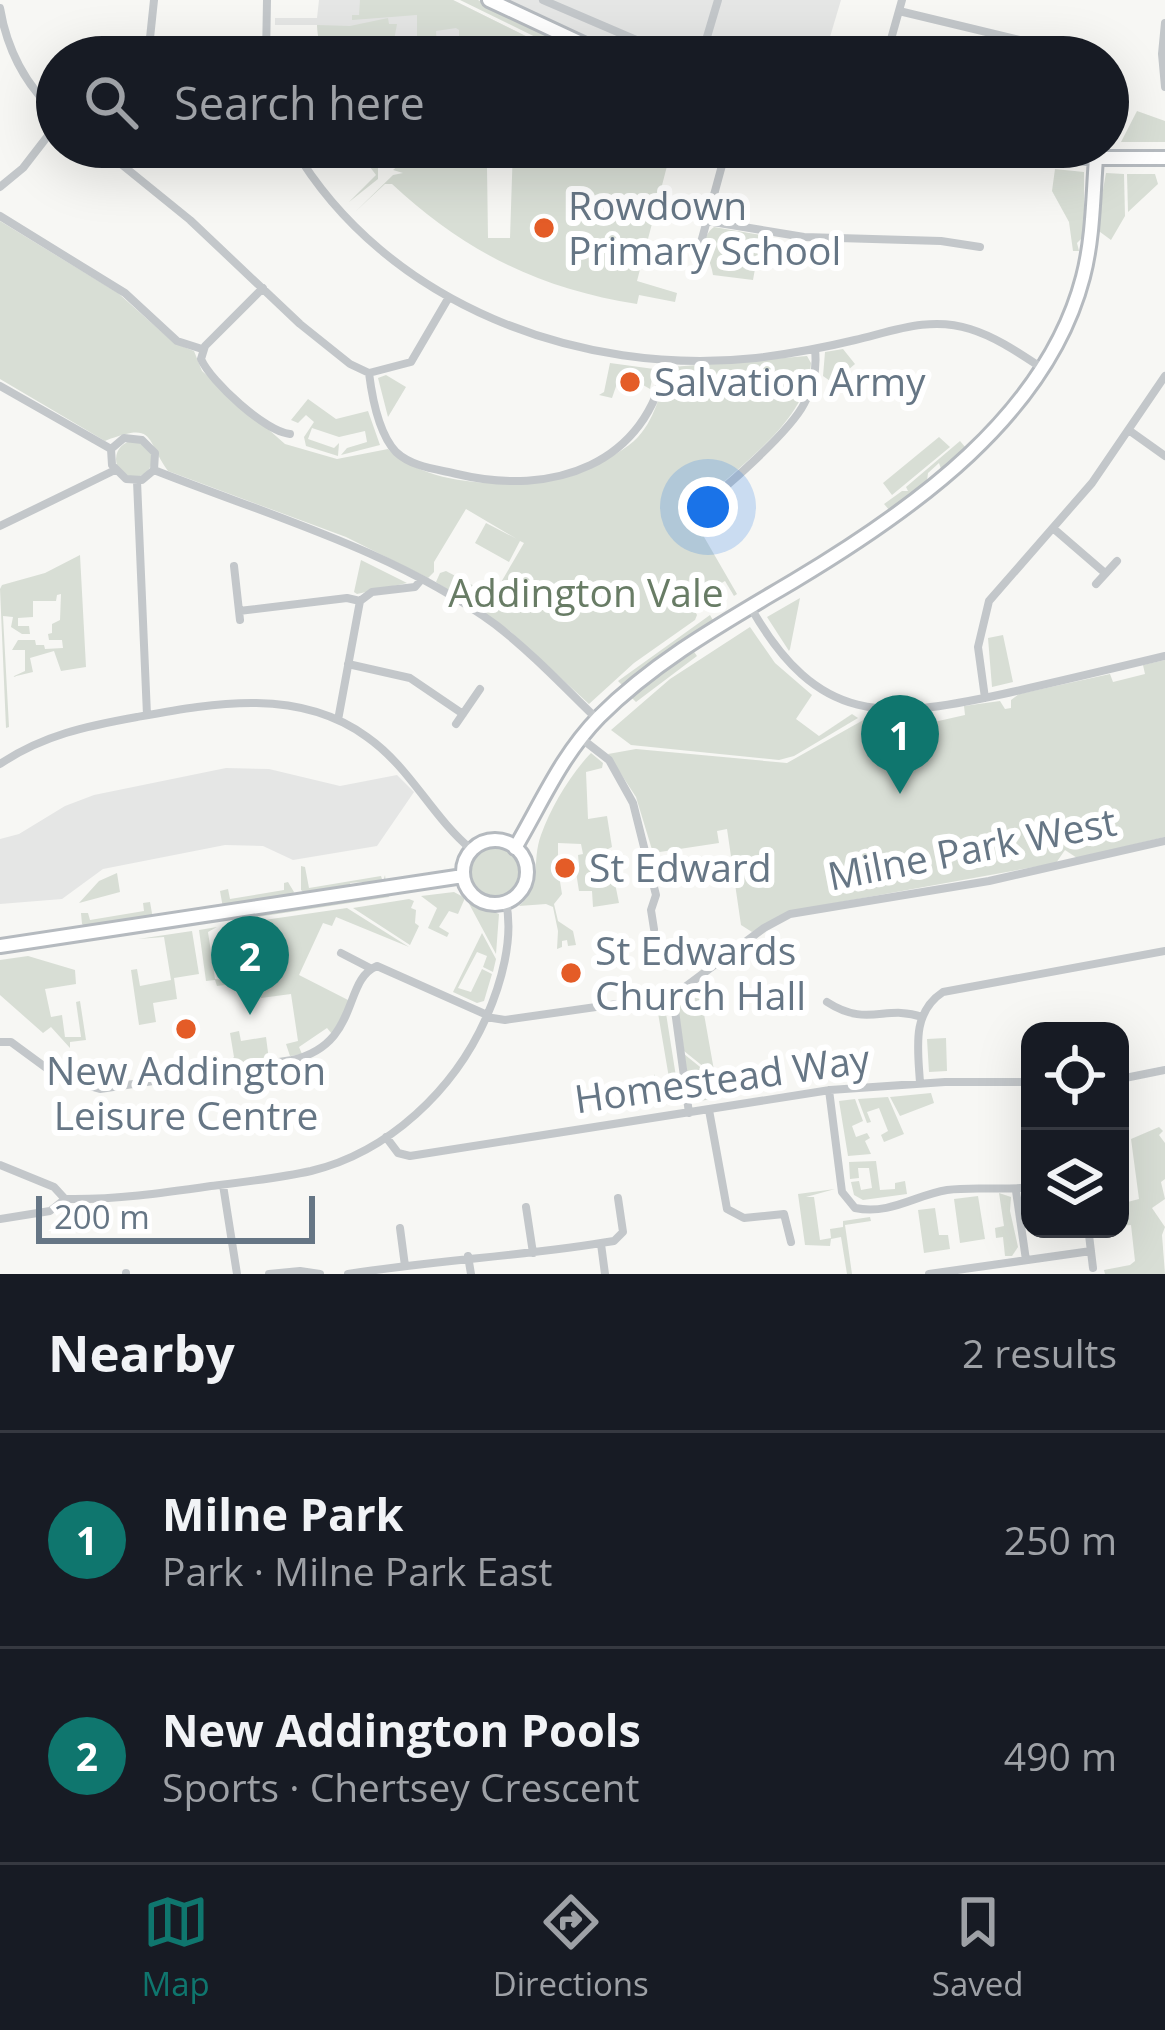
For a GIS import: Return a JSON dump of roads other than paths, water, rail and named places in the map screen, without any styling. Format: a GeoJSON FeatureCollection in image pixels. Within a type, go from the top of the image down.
{"type":"FeatureCollection","features":[{"type":"Feature","properties":{"kind":"street"},"geometry":{"type":"LineString","coordinates":[[150,36],[154,0]]}},
{"type":"Feature","properties":{"kind":"street"},"geometry":{"type":"LineString","coordinates":[[266,36],[267,0]]}},
{"type":"Feature","properties":{"kind":"street"},"geometry":{"type":"LineString","coordinates":[[490,0],[566,36]]}},
{"type":"Feature","properties":{"kind":"street"},"geometry":{"type":"LineString","coordinates":[[543,0],[627,36]]}},
{"type":"Feature","properties":{"kind":"street"},"geometry":{"type":"LineString","coordinates":[[707,36],[718,0]]}},
{"type":"Feature","properties":{"kind":"street"},"geometry":{"type":"LineString","coordinates":[[892,36],[902,0]]}},
{"type":"Feature","properties":{"kind":"street"},"geometry":{"type":"LineString","coordinates":[[0,8],[20,68],[36,88]]}},
{"type":"Feature","properties":{"kind":"street"},"geometry":{"type":"LineString","coordinates":[[899,11],[1003,36]]}},
{"type":"Feature","properties":{"kind":"street"},"geometry":{"type":"LineString","coordinates":[[1165,23],[1165,87]]}},
{"type":"Feature","properties":{"kind":"street"},"geometry":{"type":"LineString","coordinates":[[0,187],[36,151]]}},
{"type":"Feature","properties":{"kind":"street"},"geometry":{"type":"LineString","coordinates":[[1129,158],[1165,158]]}},
{"type":"Feature","properties":{"kind":"street"},"geometry":{"type":"LineString","coordinates":[[126,168],[190,220],[325,345],[369,373],[384,432],[405,459],[486,480],[525,481],[576,470],[631,439],[653,406],[666,361]]}},
{"type":"Feature","properties":{"kind":"street"},"geometry":{"type":"LineString","coordinates":[[307,168],[351,221],[407,270],[448,297],[561,343],[666,361],[744,359],[814,349],[913,325],[953,325],[992,338],[1043,369]]}},
{"type":"Feature","properties":{"kind":"street"},"geometry":{"type":"LineString","coordinates":[[702,269],[699,251],[721,168]]}},
{"type":"Feature","properties":{"kind":"street"},"geometry":{"type":"LineString","coordinates":[[515,848],[554,775],[597,719],[671,656],[851,545],[926,490],[994,429],[1043,369],[1066,325],[1083,278],[1095,168]]}},
{"type":"Feature","properties":{"kind":"street"},"geometry":{"type":"LineString","coordinates":[[0,216],[116,287],[177,341],[202,349]]}},
{"type":"Feature","properties":{"kind":"street"},"geometry":{"type":"LineString","coordinates":[[706,221],[804,238],[980,247]]}},
{"type":"Feature","properties":{"kind":"street"},"geometry":{"type":"LineString","coordinates":[[263,287],[202,349],[202,365],[272,428],[290,434]]}},
{"type":"Feature","properties":{"kind":"street"},"geometry":{"type":"LineString","coordinates":[[369,373],[411,362],[448,297]]}},
{"type":"Feature","properties":{"kind":"street"},"geometry":{"type":"LineString","coordinates":[[693,510],[711,499],[797,416],[812,386],[814,349]]}},
{"type":"Feature","properties":{"kind":"street"},"geometry":{"type":"LineString","coordinates":[[985,698],[978,654],[988,602],[1054,529],[1130,431],[1165,376]]}},
{"type":"Feature","properties":{"kind":"street"},"geometry":{"type":"LineString","coordinates":[[0,386],[111,449],[115,470],[126,479],[137,481],[154,470]]}},
{"type":"Feature","properties":{"kind":"street"},"geometry":{"type":"LineString","coordinates":[[1130,431],[1165,456]]}},
{"type":"Feature","properties":{"kind":"street"},"geometry":{"type":"LineString","coordinates":[[111,449],[124,438],[142,440],[155,453],[154,470]]}},
{"type":"Feature","properties":{"kind":"street"},"geometry":{"type":"LineString","coordinates":[[0,526],[115,470]]}},
{"type":"Feature","properties":{"kind":"street"},"geometry":{"type":"LineString","coordinates":[[154,470],[326,533],[421,580],[504,632],[597,719]]}},
{"type":"Feature","properties":{"kind":"street"},"geometry":{"type":"LineString","coordinates":[[137,481],[147,715]]}},
{"type":"Feature","properties":{"kind":"street"},"geometry":{"type":"LineString","coordinates":[[1054,529],[1105,573]]}},
{"type":"Feature","properties":{"kind":"street"},"geometry":{"type":"LineString","coordinates":[[1096,584],[1117,561]]}},
{"type":"Feature","properties":{"kind":"street"},"geometry":{"type":"LineString","coordinates":[[234,566],[240,616],[346,598],[360,601]]}},
{"type":"Feature","properties":{"kind":"street"},"geometry":{"type":"LineString","coordinates":[[338,720],[360,601],[368,593],[415,587],[421,580]]}},
{"type":"Feature","properties":{"kind":"street"},"geometry":{"type":"LineString","coordinates":[[750,607],[785,660],[814,685],[877,710],[905,712],[985,698],[1165,656]]}},
{"type":"Feature","properties":{"kind":"street"},"geometry":{"type":"LineString","coordinates":[[348,664],[406,676],[463,714]]}},
{"type":"Feature","properties":{"kind":"street"},"geometry":{"type":"LineString","coordinates":[[455,724],[480,689]]}},
{"type":"Feature","properties":{"kind":"street"},"geometry":{"type":"LineString","coordinates":[[0,764],[63,732],[247,701],[283,705],[338,720],[364,734],[394,758],[446,828],[472,850]]}},
{"type":"Feature","properties":{"kind":"street"},"geometry":{"type":"LineString","coordinates":[[580,738],[609,760],[633,803],[656,895],[651,907],[654,929]]}},
{"type":"Feature","properties":{"kind":"street"},"geometry":{"type":"LineString","coordinates":[[493,840],[515,848],[524,859],[526,877],[520,891],[506,902],[476,897],[463,876],[472,850],[493,840]]}},
{"type":"Feature","properties":{"kind":"street","name":"Milne Park West"},"geometry":{"type":"LineString","coordinates":[[673,996],[768,925],[790,914],[989,881],[1165,841]]}},
{"type":"Feature","properties":{"kind":"street"},"geometry":{"type":"LineString","coordinates":[[0,946],[463,876]]}},
{"type":"Feature","properties":{"kind":"street"},"geometry":{"type":"LineString","coordinates":[[0,1219],[50,1211],[65,1199],[141,1196],[315,1170],[386,1137],[452,1077],[487,1016],[506,950],[506,902]]}},
{"type":"Feature","properties":{"kind":"street"},"geometry":{"type":"LineString","coordinates":[[920,1083],[917,1036],[934,998],[956,987],[1165,951]]}},
{"type":"Feature","properties":{"kind":"street"},"geometry":{"type":"LineString","coordinates":[[341,953],[505,1020],[673,996],[689,1113]]}},
{"type":"Feature","properties":{"kind":"street"},"geometry":{"type":"LineString","coordinates":[[0,1042],[11,1042],[58,1077],[100,1089],[292,1060],[315,1053],[337,1035],[370,968]]}},
{"type":"Feature","properties":{"kind":"street"},"geometry":{"type":"LineString","coordinates":[[827,1001],[855,1016],[909,1013],[922,1017]]}},
{"type":"Feature","properties":{"kind":"street"},"geometry":{"type":"LineString","coordinates":[[1129,1077],[1165,1070]]}},
{"type":"Feature","properties":{"kind":"street","name":"Homestead Way"},"geometry":{"type":"LineString","coordinates":[[386,1137],[401,1154],[424,1154],[829,1090],[1021,1082]]}},
{"type":"Feature","properties":{"kind":"street"},"geometry":{"type":"LineString","coordinates":[[829,1090],[842,1194],[853,1207],[906,1205],[936,1192],[982,1186],[1021,1190]]}},
{"type":"Feature","properties":{"kind":"street"},"geometry":{"type":"LineString","coordinates":[[709,1110],[727,1209],[744,1218],[784,1214],[791,1242]]}},
{"type":"Feature","properties":{"kind":"street"},"geometry":{"type":"LineString","coordinates":[[0,1165],[54,1187],[65,1199]]}},
{"type":"Feature","properties":{"kind":"street"},"geometry":{"type":"LineString","coordinates":[[223,1185],[237,1274]]}},
{"type":"Feature","properties":{"kind":"street"},"geometry":{"type":"LineString","coordinates":[[1016,1191],[1027,1260]]}},
{"type":"Feature","properties":{"kind":"street"},"geometry":{"type":"LineString","coordinates":[[348,1274],[468,1256],[601,1244],[622,1236],[618,1198]]}},
{"type":"Feature","properties":{"kind":"street"},"geometry":{"type":"LineString","coordinates":[[526,1207],[533,1253]]}},
{"type":"Feature","properties":{"kind":"street"},"geometry":{"type":"LineString","coordinates":[[400,1228],[405,1266]]}},
{"type":"Feature","properties":{"kind":"street"},"geometry":{"type":"LineString","coordinates":[[1089,1238],[1093,1268]]}},
{"type":"Feature","properties":{"kind":"street"},"geometry":{"type":"LineString","coordinates":[[601,1244],[605,1274]]}},
{"type":"Feature","properties":{"kind":"street"},"geometry":{"type":"LineString","coordinates":[[929,1274],[1091,1251]]}},
{"type":"Feature","properties":{"kind":"street"},"geometry":{"type":"LineString","coordinates":[[468,1256],[471,1274]]}},
{"type":"Feature","properties":{"kind":"street"},"geometry":{"type":"LineString","coordinates":[[270,1274],[320,1274]]}},
{"type":"Feature","properties":{"kind":"place","name":"Rowdown Primary School"},"geometry":{"type":"Point","coordinates":[544,228]}},
{"type":"Feature","properties":{"kind":"place","name":"Salvation Army"},"geometry":{"type":"Point","coordinates":[630,382]}},
{"type":"Feature","properties":{"kind":"place","name":"Milne Park"},"geometry":{"type":"Point","coordinates":[900,794]}},
{"type":"Feature","properties":{"kind":"place","name":"St Edward"},"geometry":{"type":"Point","coordinates":[565,868]}},
{"type":"Feature","properties":{"kind":"place","name":"St Edwards Church Hall"},"geometry":{"type":"Point","coordinates":[571,973]}},
{"type":"Feature","properties":{"kind":"place","name":"New Addington Pools"},"geometry":{"type":"Point","coordinates":[250,1015]}},
{"type":"Feature","properties":{"kind":"place","name":"New Addington Leisure Centre"},"geometry":{"type":"Point","coordinates":[186,1029]}},
{"type":"Feature","properties":{"kind":"park label","name":"Addington Vale"},"geometry":{"type":"Point","coordinates":[586,593]}}]}
